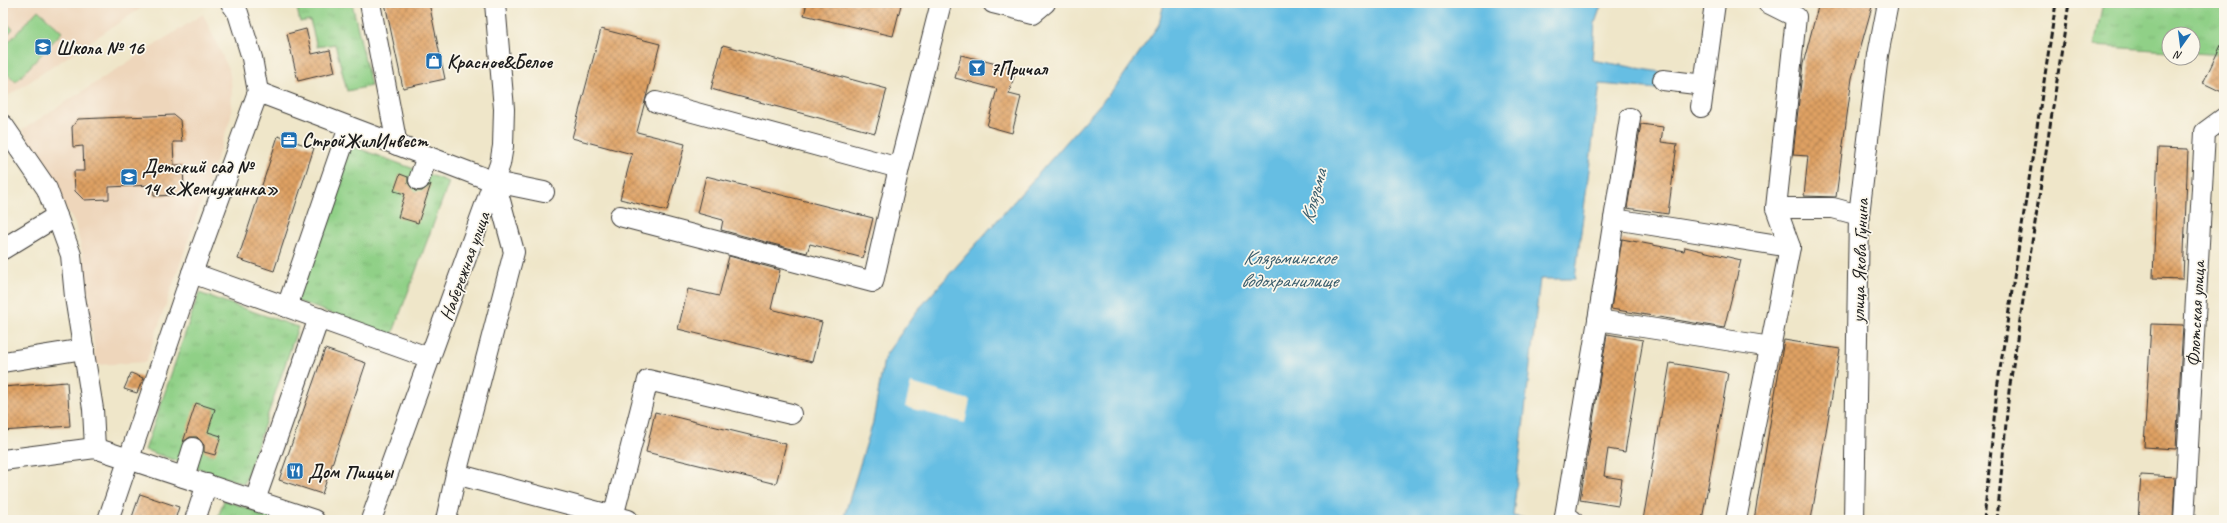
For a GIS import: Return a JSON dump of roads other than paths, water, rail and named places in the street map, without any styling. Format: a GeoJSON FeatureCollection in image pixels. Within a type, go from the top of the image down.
{"type":"FeatureCollection","features":[{"type":"Feature","properties":{"kind":"street"},"geometry":{"type":"LineString","coordinates":[[108,520],[192,273],[258,92],[252,58],[238,13],[231,3]]}},
{"type":"Feature","properties":{"kind":"street"},"geometry":{"type":"LineString","coordinates":[[370,3],[397,145]]}},
{"type":"Feature","properties":{"kind":"street","name":"Набережная улица"},"geometry":{"type":"LineString","coordinates":[[371,520],[495,182],[503,146],[504,109],[495,3]]}},
{"type":"Feature","properties":{"kind":"street"},"geometry":{"type":"LineString","coordinates":[[620,216],[873,282],[899,168],[941,3]]}},
{"type":"Feature","properties":{"kind":"street"},"geometry":{"type":"LineString","coordinates":[[993,3],[1033,13],[1045,3]]}},
{"type":"Feature","properties":{"kind":"street"},"geometry":{"type":"LineString","coordinates":[[1701,107],[1715,3]]}},
{"type":"Feature","properties":{"kind":"street"},"geometry":{"type":"LineString","coordinates":[[1736,520],[1790,247],[1776,208],[1796,17],[1768,3]]}},
{"type":"Feature","properties":{"kind":"street","name":"улица Якова Гунина"},"geometry":{"type":"LineString","coordinates":[[1854,520],[1859,215],[1878,55],[1888,3]]}},
{"type":"Feature","properties":{"kind":"street"},"geometry":{"type":"LineString","coordinates":[[1663,80],[1704,85]]}},
{"type":"Feature","properties":{"kind":"street"},"geometry":{"type":"LineString","coordinates":[[258,92],[495,182],[544,192]]}},
{"type":"Feature","properties":{"kind":"street"},"geometry":{"type":"LineString","coordinates":[[656,102],[899,168]]}},
{"type":"Feature","properties":{"kind":"street"},"geometry":{"type":"LineString","coordinates":[[1572,520],[1565,516],[1630,118]]}},
{"type":"Feature","properties":{"kind":"street","name":"Флотская улица"},"geometry":{"type":"LineString","coordinates":[[2184,520],[2205,132],[2224,118]]}},
{"type":"Feature","properties":{"kind":"street"},"geometry":{"type":"LineString","coordinates":[[3,125],[47,190],[71,255],[75,297],[93,409],[95,448]]}},
{"type":"Feature","properties":{"kind":"street"},"geometry":{"type":"LineString","coordinates":[[287,307],[348,127]]}},
{"type":"Feature","properties":{"kind":"street"},"geometry":{"type":"LineString","coordinates":[[419,180],[427,156]]}},
{"type":"Feature","properties":{"kind":"street"},"geometry":{"type":"LineString","coordinates":[[446,520],[456,474],[514,252],[495,182]]}},
{"type":"Feature","properties":{"kind":"street"},"geometry":{"type":"LineString","coordinates":[[1776,208],[1834,208],[1859,215]]}},
{"type":"Feature","properties":{"kind":"street"},"geometry":{"type":"LineString","coordinates":[[3,249],[57,216]]}},
{"type":"Feature","properties":{"kind":"street"},"geometry":{"type":"LineString","coordinates":[[1614,219],[1790,247]]}},
{"type":"Feature","properties":{"kind":"street"},"geometry":{"type":"LineString","coordinates":[[192,273],[430,358]]}},
{"type":"Feature","properties":{"kind":"street"},"geometry":{"type":"LineString","coordinates":[[255,500],[319,318]]}},
{"type":"Feature","properties":{"kind":"street"},"geometry":{"type":"LineString","coordinates":[[1598,320],[1771,347]]}},
{"type":"Feature","properties":{"kind":"street"},"geometry":{"type":"LineString","coordinates":[[3,362],[84,349]]}},
{"type":"Feature","properties":{"kind":"street"},"geometry":{"type":"LineString","coordinates":[[456,474],[620,518],[648,380],[791,414]]}},
{"type":"Feature","properties":{"kind":"street"},"geometry":{"type":"LineString","coordinates":[[3,460],[95,448],[314,520]]}},
{"type":"Feature","properties":{"kind":"street"},"geometry":{"type":"LineString","coordinates":[[184,477],[193,448]]}},
{"type":"Feature","properties":{"kind":"street"},"geometry":{"type":"LineString","coordinates":[[195,520],[207,484]]}},
{"type":"Feature","properties":{"kind":"water","name":"Клязьминское водохранилище"},"geometry":{"type":"Polygon","coordinates":[[[1164,3],[1602,3],[1595,23],[1592,60],[1660,72],[1657,89],[1600,84],[1575,279],[1540,279],[1513,516],[1535,520],[843,520],[873,422],[884,359],[887,353],[916,312],[1117,85],[1159,24],[1164,3]]]}},
{"type":"Feature","properties":{"kind":"railway"},"geometry":{"type":"LineString","coordinates":[[1984,520],[1997,389],[2056,3]]}},
{"type":"Feature","properties":{"kind":"railway"},"geometry":{"type":"LineString","coordinates":[[1997,520],[2009,391],[2069,3]]}},
{"type":"Feature","properties":{"kind":"place","name":"Школа № 16"},"geometry":{"type":"Point","coordinates":[43,47]}},
{"type":"Feature","properties":{"kind":"place","name":"Красное&Белое"},"geometry":{"type":"Point","coordinates":[434,61]}},
{"type":"Feature","properties":{"kind":"place","name":"7Причал"},"geometry":{"type":"Point","coordinates":[977,68]}},
{"type":"Feature","properties":{"kind":"place","name":"СтройЖилИнвест"},"geometry":{"type":"Point","coordinates":[289,140]}},
{"type":"Feature","properties":{"kind":"place","name":"Детский сад № 14 «Жемчужинка»"},"geometry":{"type":"Point","coordinates":[129,177]}},
{"type":"Feature","properties":{"kind":"place","name":"Дом Пиццы"},"geometry":{"type":"Point","coordinates":[295,471]}},
{"type":"Feature","properties":{"kind":"water label","name":"Клязьма"},"geometry":{"type":"Point","coordinates":[1313,196]}}]}
